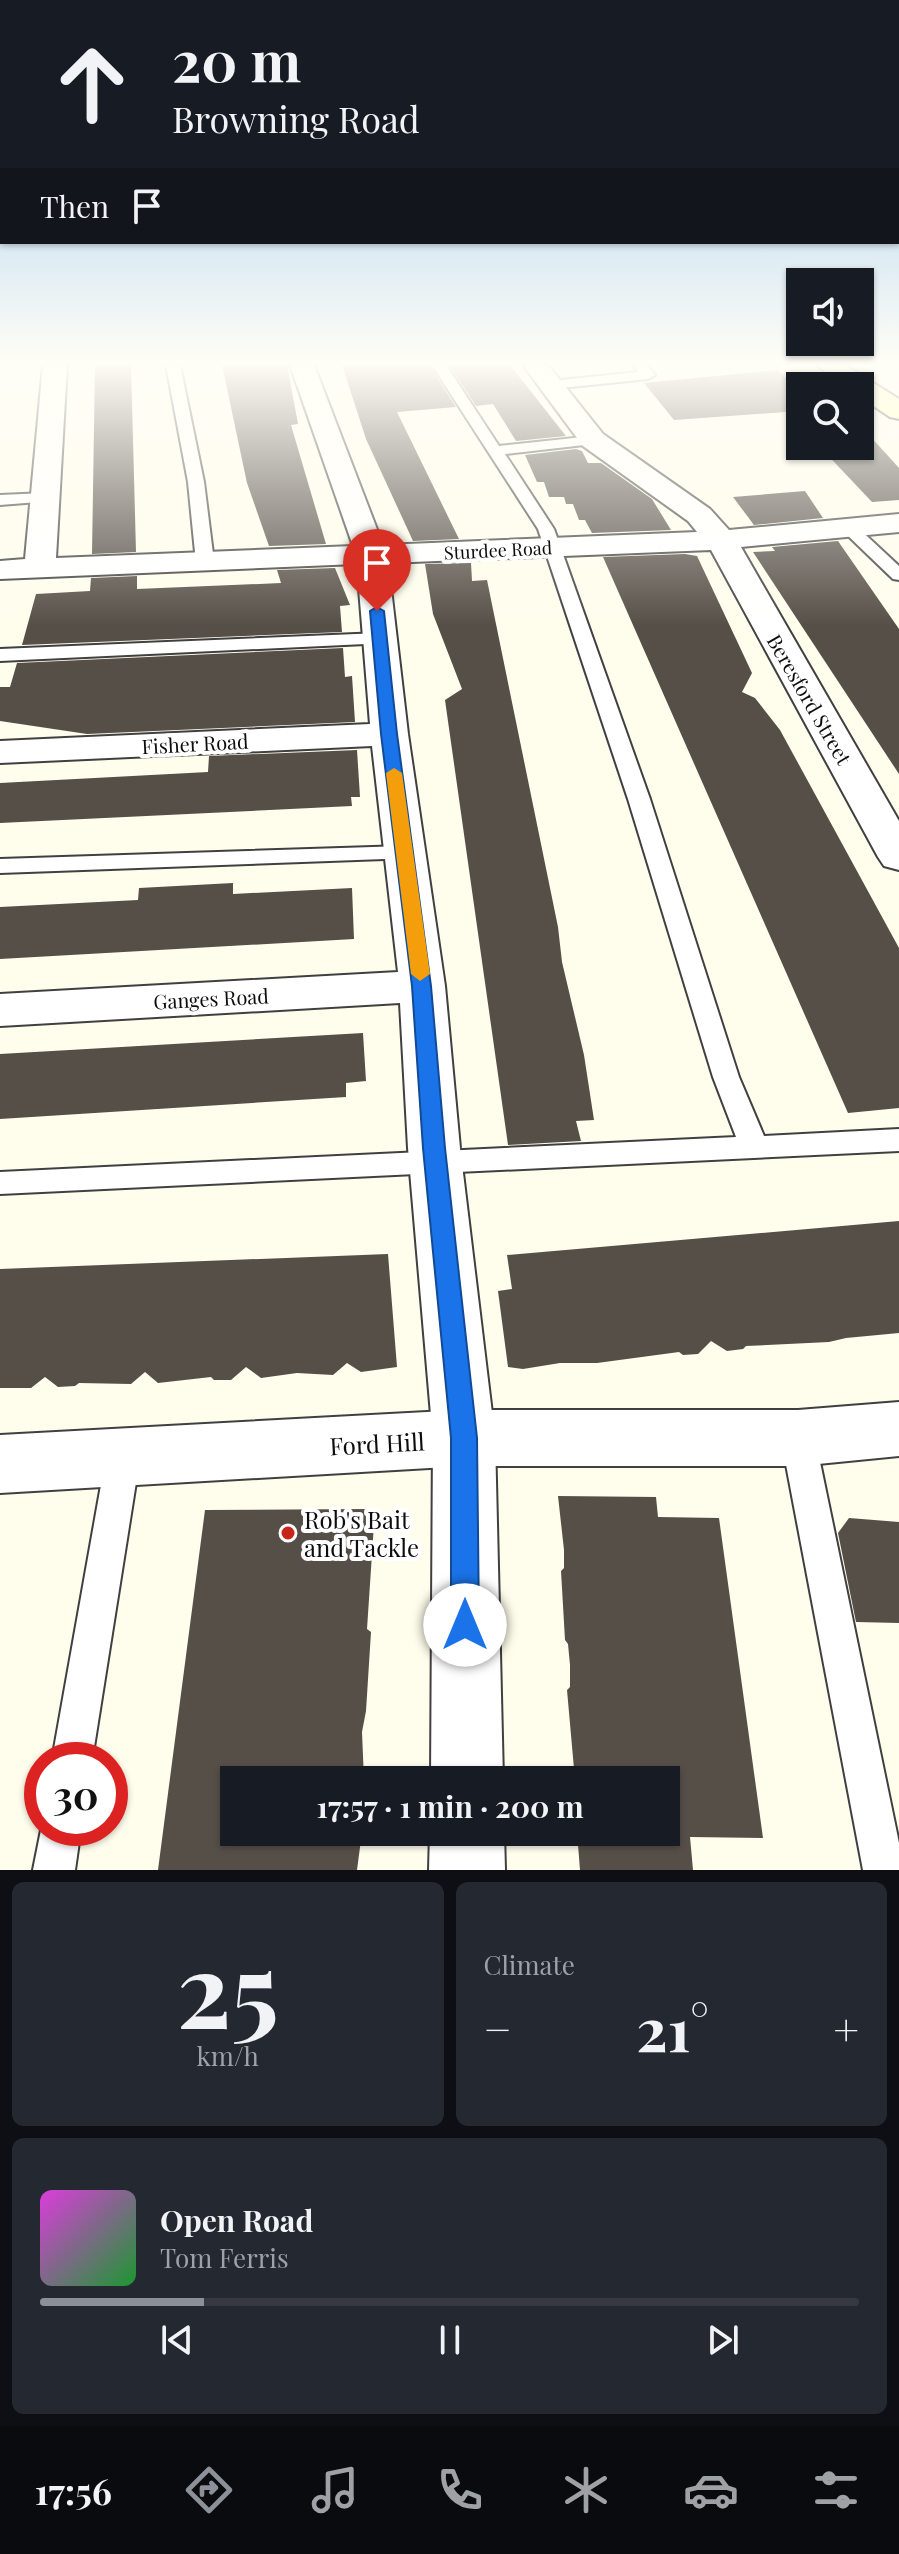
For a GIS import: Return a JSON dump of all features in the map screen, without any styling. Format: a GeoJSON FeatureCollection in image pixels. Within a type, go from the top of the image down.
{"type":"FeatureCollection","features":[{"type":"Feature","properties":{"kind":"street"},"geometry":{"type":"LineString","coordinates":[[40,568],[48,452]]}},
{"type":"Feature","properties":{"kind":"street"},"geometry":{"type":"LineString","coordinates":[[334,452],[372,556],[389,734],[422,986],[436,1164],[464,1438],[467,1766]]}},
{"type":"Feature","properties":{"kind":"street","name":"Beresford Street"},"geometry":{"type":"LineString","coordinates":[[610,452],[699,515],[721,540],[899,857]]}},
{"type":"Feature","properties":{"kind":"street","name":"Sturdee Road"},"geometry":{"type":"LineString","coordinates":[[0,570],[721,540],[899,523]]}},
{"type":"Feature","properties":{"kind":"street","name":"Fisher Road"},"geometry":{"type":"LineString","coordinates":[[0,752],[389,734]]}},
{"type":"Feature","properties":{"kind":"street","name":"Ganges Road"},"geometry":{"type":"LineString","coordinates":[[0,1010],[422,986]]}},
{"type":"Feature","properties":{"kind":"street","name":"Ford Hill"},"geometry":{"type":"LineString","coordinates":[[0,1464],[464,1438],[798,1438],[899,1429]]}},
{"type":"Feature","properties":{"kind":"street"},"geometry":{"type":"LineString","coordinates":[[467,1846],[467,1870]]}},
{"type":"Feature","properties":{"kind":"lane"},"geometry":{"type":"LineString","coordinates":[[190,452],[205,562]]}},
{"type":"Feature","properties":{"kind":"lane"},"geometry":{"type":"LineString","coordinates":[[495,452],[546,529],[639,799],[726,1077],[755,1149]]}},
{"type":"Feature","properties":{"kind":"lane"},"geometry":{"type":"LineString","coordinates":[[0,500],[45,498]]}},
{"type":"Feature","properties":{"kind":"lane"},"geometry":{"type":"LineString","coordinates":[[849,528],[899,575]]}},
{"type":"Feature","properties":{"kind":"lane"},"geometry":{"type":"LineString","coordinates":[[0,655],[380,639]]}},
{"type":"Feature","properties":{"kind":"lane"},"geometry":{"type":"LineString","coordinates":[[0,866],[404,853]]}},
{"type":"Feature","properties":{"kind":"lane"},"geometry":{"type":"LineString","coordinates":[[0,1183],[899,1140]]}},
{"type":"Feature","properties":{"kind":"lane"},"geometry":{"type":"LineString","coordinates":[[798,1438],[884,1870]]}},
{"type":"Feature","properties":{"kind":"lane"},"geometry":{"type":"LineString","coordinates":[[75,1742],[123,1457]]}},
{"type":"Feature","properties":{"kind":"lane"},"geometry":{"type":"LineString","coordinates":[[54,1870],[58,1846]]}},
{"type":"Feature","properties":{"kind":"building"},"geometry":{"type":"Polygon","coordinates":[[[94,452],[133,452],[136,552],[92,554],[94,452]]]}},
{"type":"Feature","properties":{"kind":"building"},"geometry":{"type":"Polygon","coordinates":[[[240,452],[299,452],[326,544],[269,546],[247,483],[240,452]]]}},
{"type":"Feature","properties":{"kind":"building"},"geometry":{"type":"Polygon","coordinates":[[[372,452],[417,452],[459,539],[413,541],[372,452]]]}},
{"type":"Feature","properties":{"kind":"building"},"geometry":{"type":"Polygon","coordinates":[[[583,452],[588,463],[601,463],[652,499],[671,530],[592,533],[585,520],[579,520],[573,504],[566,504],[564,497],[549,497],[544,482],[537,482],[525,455],[583,452]]]}},
{"type":"Feature","properties":{"kind":"building"},"geometry":{"type":"Polygon","coordinates":[[[874,452],[885,452],[899,468],[899,500],[872,502],[832,460],[874,460],[874,452]]]}},
{"type":"Feature","properties":{"kind":"building"},"geometry":{"type":"Polygon","coordinates":[[[805,491],[823,518],[754,525],[733,497],[805,491]]]}},
{"type":"Feature","properties":{"kind":"building"},"geometry":{"type":"Polygon","coordinates":[[[838,541],[899,629],[899,774],[753,552],[775,551],[772,547],[838,541]]]}},
{"type":"Feature","properties":{"kind":"building"},"geometry":{"type":"Polygon","coordinates":[[[697,556],[752,673],[742,692],[755,698],[780,730],[899,948],[899,1108],[848,1113],[603,557],[697,556]]]}},
{"type":"Feature","properties":{"kind":"building"},"geometry":{"type":"Polygon","coordinates":[[[471,563],[472,581],[487,580],[558,927],[562,962],[584,1055],[594,1120],[576,1121],[581,1141],[508,1145],[445,700],[462,689],[433,614],[425,564],[471,563]]]}},
{"type":"Feature","properties":{"kind":"building"},"geometry":{"type":"Polygon","coordinates":[[[335,568],[350,605],[340,606],[342,632],[22,645],[36,594],[90,591],[91,578],[137,576],[137,589],[281,583],[277,570],[335,568]]]}},
{"type":"Feature","properties":{"kind":"building"},"geometry":{"type":"Polygon","coordinates":[[[343,648],[345,677],[352,676],[355,722],[87,734],[0,721],[0,687],[10,687],[17,663],[343,648]]]}},
{"type":"Feature","properties":{"kind":"building"},"geometry":{"type":"Polygon","coordinates":[[[357,750],[360,797],[351,797],[352,806],[0,823],[0,783],[208,772],[209,756],[357,750]]]}},
{"type":"Feature","properties":{"kind":"building"},"geometry":{"type":"Polygon","coordinates":[[[233,883],[233,894],[352,888],[354,939],[0,959],[0,907],[138,900],[139,888],[233,883]]]}},
{"type":"Feature","properties":{"kind":"building"},"geometry":{"type":"Polygon","coordinates":[[[363,1033],[366,1081],[346,1083],[346,1097],[0,1119],[0,1054],[363,1033]]]}},
{"type":"Feature","properties":{"kind":"building"},"geometry":{"type":"Polygon","coordinates":[[[899,1221],[899,1333],[829,1342],[746,1346],[727,1351],[711,1341],[698,1354],[683,1355],[679,1352],[597,1363],[560,1363],[523,1369],[508,1367],[498,1291],[512,1289],[507,1255],[899,1221]]]}},
{"type":"Feature","properties":{"kind":"building"},"geometry":{"type":"Polygon","coordinates":[[[388,1254],[397,1367],[361,1372],[347,1363],[333,1375],[297,1373],[261,1378],[246,1367],[231,1380],[214,1380],[211,1377],[158,1383],[145,1372],[131,1384],[79,1383],[58,1387],[45,1377],[31,1388],[0,1388],[0,1269],[388,1254]]]}},
{"type":"Feature","properties":{"kind":"building"},"geometry":{"type":"Polygon","coordinates":[[[558,1496],[656,1497],[658,1517],[719,1518],[763,1838],[690,1837],[693,1870],[580,1870],[578,1846],[680,1846],[680,1766],[574,1766],[567,1690],[570,1687],[570,1665],[565,1640],[561,1571],[564,1568],[558,1496]]]}},
{"type":"Feature","properties":{"kind":"building"},"geometry":{"type":"Polygon","coordinates":[[[371,1509],[374,1524],[367,1629],[371,1632],[362,1732],[363,1766],[220,1766],[220,1846],[360,1846],[357,1870],[158,1870],[205,1510],[371,1509]]]}},
{"type":"Feature","properties":{"kind":"building"},"geometry":{"type":"Polygon","coordinates":[[[849,1518],[899,1522],[899,1623],[856,1622],[838,1533],[849,1518]]]}},
{"type":"Feature","properties":{"kind":"slow traffic"},"geometry":{"type":"LineString","coordinates":[[394,773],[420,974]]}},
{"type":"Feature","properties":{"kind":"place","name":"Rob's Bait and Tackle"},"geometry":{"type":"Point","coordinates":[288,1533]}},
{"type":"Feature","properties":{"kind":"route"},"geometry":{"type":"LineString","coordinates":[[377,611],[389,734],[422,986],[434,1148],[464,1438],[465,1625]]}}]}
